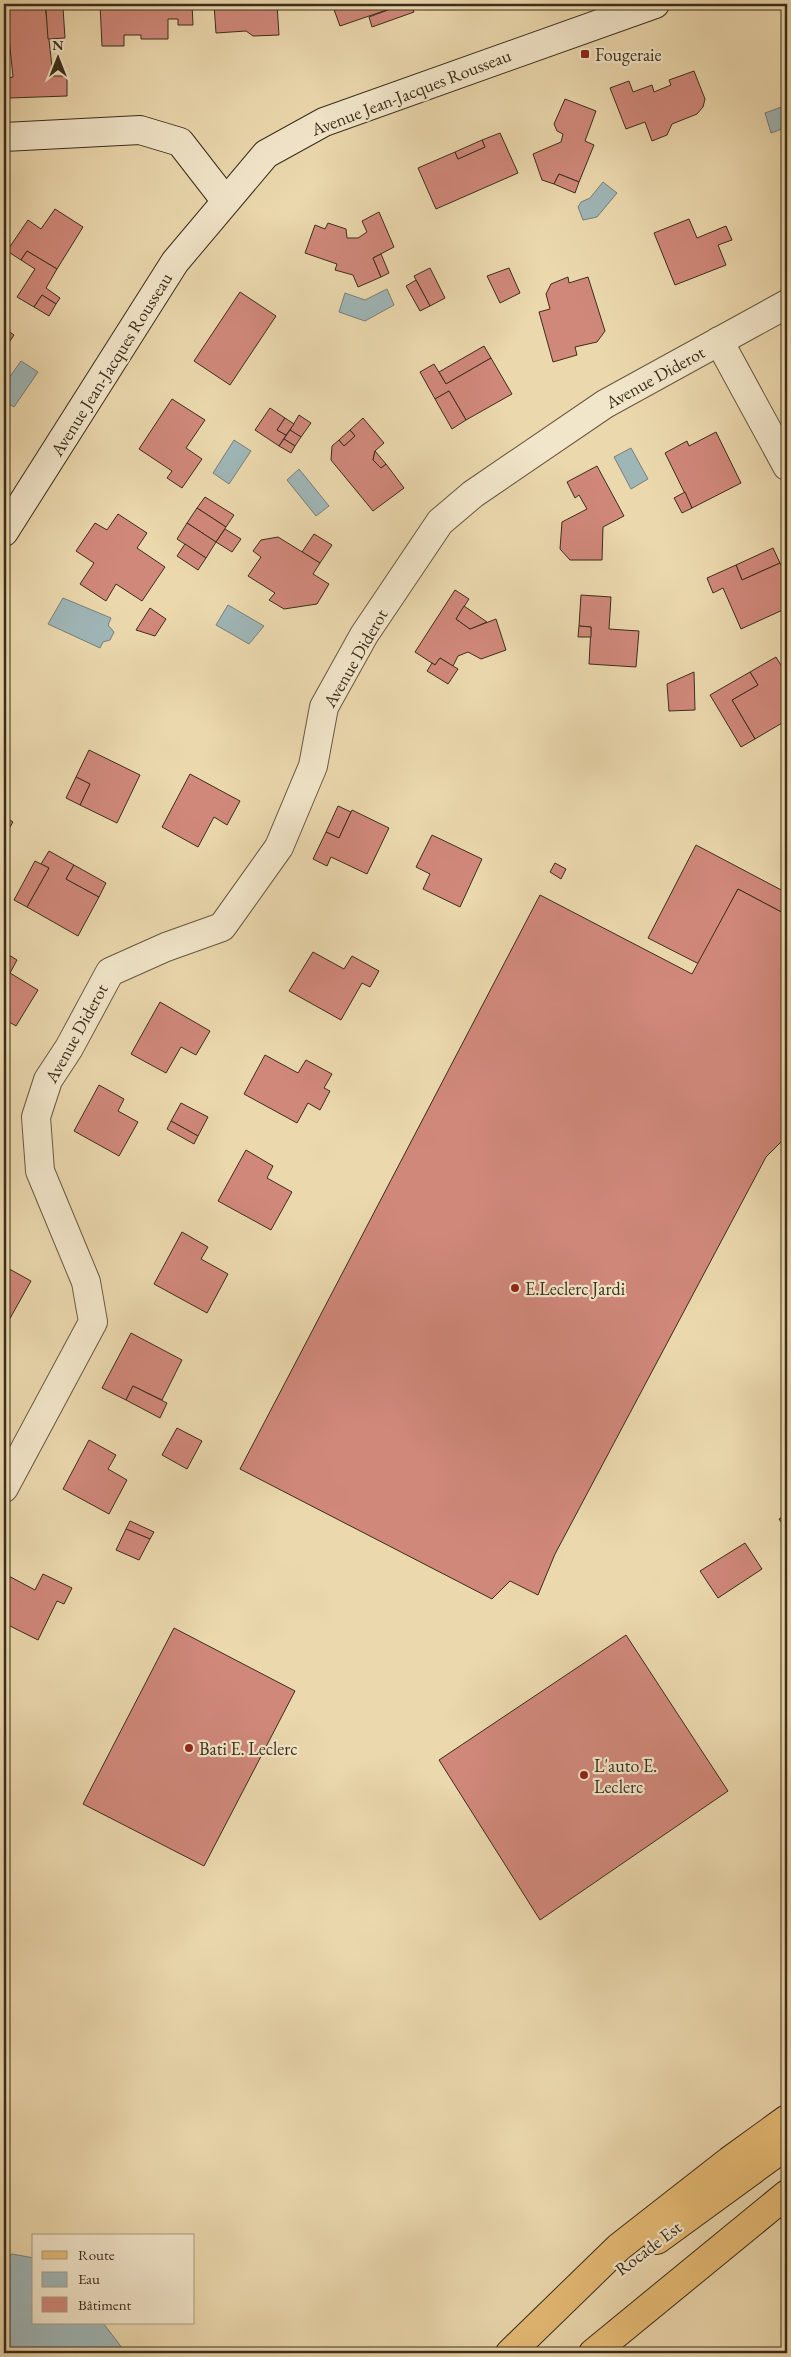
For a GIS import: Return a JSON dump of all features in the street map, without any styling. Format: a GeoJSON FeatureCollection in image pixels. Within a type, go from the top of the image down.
{"type":"FeatureCollection","features":[{"type":"Feature","properties":{"kind":"main road"},"geometry":{"type":"LineString","coordinates":[[510,2353],[619,2247],[729,2161],[787,2119]]}},
{"type":"Feature","properties":{"kind":"main road","name":"Rocade Est"},"geometry":{"type":"LineString","coordinates":[[510,2353],[660,2238],[787,2145]]}},
{"type":"Feature","properties":{"kind":"main road"},"geometry":{"type":"LineString","coordinates":[[594,2353],[787,2194]]}},
{"type":"Feature","properties":{"kind":"main road"},"geometry":{"type":"LineString","coordinates":[[617,2353],[787,2214]]}},
{"type":"Feature","properties":{"kind":"street","name":"Avenue Jean-Jacques Rousseau"},"geometry":{"type":"LineString","coordinates":[[4,532],[175,262],[225,200],[266,154],[324,122],[655,4]]}},
{"type":"Feature","properties":{"kind":"street"},"geometry":{"type":"LineString","coordinates":[[4,137],[140,130],[180,142],[225,200]]}},
{"type":"Feature","properties":{"kind":"street","name":"Avenue Diderot"},"geometry":{"type":"LineString","coordinates":[[4,1488],[93,1322],[86,1282],[40,1172],[36,1117],[48,1080],[69,1048],[110,972],[166,947],[222,927],[279,847],[313,766],[324,707],[364,635],[440,522],[473,494],[605,404],[787,304]]}},
{"type":"Feature","properties":{"kind":"street"},"geometry":{"type":"LineString","coordinates":[[719,341],[787,466]]}},
{"type":"Feature","properties":{"kind":"water"},"geometry":{"type":"Polygon","coordinates":[[[787,105],[787,127],[771,133],[765,113],[787,105]]]}},
{"type":"Feature","properties":{"kind":"water"},"geometry":{"type":"Polygon","coordinates":[[[603,182],[617,193],[597,217],[583,220],[578,207],[581,202],[590,198],[603,182]]]}},
{"type":"Feature","properties":{"kind":"water"},"geometry":{"type":"Polygon","coordinates":[[[387,289],[394,305],[365,321],[339,312],[345,293],[365,300],[387,289]]]}},
{"type":"Feature","properties":{"kind":"water"},"geometry":{"type":"Polygon","coordinates":[[[21,361],[38,372],[14,407],[4,401],[4,385],[21,361]]]}},
{"type":"Feature","properties":{"kind":"water"},"geometry":{"type":"Polygon","coordinates":[[[234,440],[251,451],[229,484],[213,473],[234,440]]]}},
{"type":"Feature","properties":{"kind":"water"},"geometry":{"type":"Polygon","coordinates":[[[631,448],[648,479],[631,489],[614,457],[631,448]]]}},
{"type":"Feature","properties":{"kind":"water"},"geometry":{"type":"Polygon","coordinates":[[[299,469],[329,506],[316,516],[287,480],[299,469]]]}},
{"type":"Feature","properties":{"kind":"water"},"geometry":{"type":"Polygon","coordinates":[[[63,598],[111,618],[108,625],[114,632],[110,640],[103,642],[100,648],[48,624],[63,598]]]}},
{"type":"Feature","properties":{"kind":"water"},"geometry":{"type":"Polygon","coordinates":[[[228,605],[264,626],[249,644],[216,625],[228,605]]]}},
{"type":"Feature","properties":{"kind":"water"},"geometry":{"type":"Polygon","coordinates":[[[12,2254],[32,2258],[32,2324],[104,2324],[126,2353],[4,2353],[4,2259],[12,2254]]]}},
{"type":"Feature","properties":{"kind":"building"},"geometry":{"type":"Polygon","coordinates":[[[5,4],[45,4],[53,76],[67,76],[67,96],[9,98],[8,78],[13,77],[9,38],[4,38],[5,4]]]}},
{"type":"Feature","properties":{"kind":"building"},"geometry":{"type":"Polygon","coordinates":[[[100,4],[154,6],[154,4],[192,4],[193,25],[178,25],[178,19],[168,19],[168,39],[141,39],[141,35],[124,35],[124,46],[102,46],[100,4]]]}},
{"type":"Feature","properties":{"kind":"building"},"geometry":{"type":"Polygon","coordinates":[[[214,4],[277,4],[279,35],[253,36],[246,31],[216,33],[214,4]]]}},
{"type":"Feature","properties":{"kind":"building"},"geometry":{"type":"Polygon","coordinates":[[[332,4],[404,4],[340,26],[332,4]]]}},
{"type":"Feature","properties":{"kind":"building"},"geometry":{"type":"Polygon","coordinates":[[[404,4],[411,4],[414,12],[372,27],[369,17],[404,4]]]}},
{"type":"Feature","properties":{"kind":"building"},"geometry":{"type":"Polygon","coordinates":[[[63,8],[65,38],[48,39],[46,9],[63,8]]]}},
{"type":"Feature","properties":{"kind":"building"},"geometry":{"type":"Polygon","coordinates":[[[694,71],[705,99],[703,107],[697,114],[672,124],[667,135],[652,141],[645,122],[626,129],[610,88],[629,81],[633,92],[652,85],[654,92],[671,85],[669,80],[694,71]]]}},
{"type":"Feature","properties":{"kind":"building"},"geometry":{"type":"Polygon","coordinates":[[[565,99],[596,111],[585,141],[594,145],[579,182],[559,174],[554,184],[542,180],[533,154],[561,142],[563,134],[557,131],[554,124],[565,99]]]}},
{"type":"Feature","properties":{"kind":"building"},"geometry":{"type":"Polygon","coordinates":[[[500,133],[518,173],[436,209],[418,168],[455,152],[458,159],[485,147],[482,140],[500,133]]]}},
{"type":"Feature","properties":{"kind":"building"},"geometry":{"type":"Polygon","coordinates":[[[482,140],[485,147],[458,159],[455,152],[482,140]]]}},
{"type":"Feature","properties":{"kind":"building"},"geometry":{"type":"Polygon","coordinates":[[[559,174],[579,182],[575,193],[554,184],[559,174]]]}},
{"type":"Feature","properties":{"kind":"building"},"geometry":{"type":"Polygon","coordinates":[[[55,209],[83,227],[57,269],[27,251],[21,260],[7,251],[28,220],[41,229],[55,209]]]}},
{"type":"Feature","properties":{"kind":"building"},"geometry":{"type":"Polygon","coordinates":[[[379,212],[394,247],[373,258],[381,277],[358,287],[353,275],[335,270],[337,264],[305,253],[315,225],[325,229],[328,223],[346,229],[347,238],[358,238],[367,232],[362,221],[379,212]]]}},
{"type":"Feature","properties":{"kind":"building"},"geometry":{"type":"Polygon","coordinates":[[[689,219],[697,238],[726,226],[732,240],[718,245],[726,265],[675,285],[654,233],[689,219]]]}},
{"type":"Feature","properties":{"kind":"building"},"geometry":{"type":"Polygon","coordinates":[[[27,251],[57,269],[46,288],[60,298],[56,304],[42,295],[34,307],[17,297],[35,269],[21,260],[27,251]]]}},
{"type":"Feature","properties":{"kind":"building"},"geometry":{"type":"Polygon","coordinates":[[[381,254],[389,273],[381,277],[373,258],[381,254]]]}},
{"type":"Feature","properties":{"kind":"building"},"geometry":{"type":"Polygon","coordinates":[[[430,268],[445,298],[430,306],[414,276],[430,268]]]}},
{"type":"Feature","properties":{"kind":"building"},"geometry":{"type":"Polygon","coordinates":[[[509,268],[520,293],[500,303],[487,276],[509,268]]]}},
{"type":"Feature","properties":{"kind":"building"},"geometry":{"type":"Polygon","coordinates":[[[568,277],[569,283],[588,277],[605,331],[597,342],[575,347],[577,355],[553,362],[539,312],[550,309],[546,294],[551,284],[568,277]]]}},
{"type":"Feature","properties":{"kind":"building"},"geometry":{"type":"Polygon","coordinates":[[[416,280],[430,306],[420,311],[406,286],[416,280]]]}},
{"type":"Feature","properties":{"kind":"building"},"geometry":{"type":"Polygon","coordinates":[[[240,292],[276,316],[230,385],[194,361],[240,292]]]}},
{"type":"Feature","properties":{"kind":"building"},"geometry":{"type":"Polygon","coordinates":[[[42,295],[56,304],[49,316],[34,307],[42,295]]]}},
{"type":"Feature","properties":{"kind":"building"},"geometry":{"type":"Polygon","coordinates":[[[4,328],[14,335],[4,350],[4,328]]]}},
{"type":"Feature","properties":{"kind":"building"},"geometry":{"type":"Polygon","coordinates":[[[484,346],[491,358],[446,384],[439,372],[484,346]]]}},
{"type":"Feature","properties":{"kind":"building"},"geometry":{"type":"Polygon","coordinates":[[[491,358],[512,394],[466,420],[449,391],[435,399],[420,372],[434,364],[446,384],[491,358]]]}},
{"type":"Feature","properties":{"kind":"building"},"geometry":{"type":"Polygon","coordinates":[[[449,391],[466,420],[452,429],[435,399],[449,391]]]}},
{"type":"Feature","properties":{"kind":"building"},"geometry":{"type":"Polygon","coordinates":[[[172,399],[205,420],[186,448],[202,459],[182,488],[167,478],[172,471],[139,449],[172,399]]]}},
{"type":"Feature","properties":{"kind":"building"},"geometry":{"type":"Polygon","coordinates":[[[270,408],[285,418],[277,430],[286,435],[279,446],[255,430],[270,408]]]}},
{"type":"Feature","properties":{"kind":"building"},"geometry":{"type":"Polygon","coordinates":[[[299,415],[311,423],[301,437],[290,430],[299,415]]]}},
{"type":"Feature","properties":{"kind":"building"},"geometry":{"type":"Polygon","coordinates":[[[285,418],[294,424],[286,435],[277,430],[285,418]]]}},
{"type":"Feature","properties":{"kind":"building"},"geometry":{"type":"Polygon","coordinates":[[[363,418],[384,443],[375,451],[373,460],[381,468],[386,464],[404,488],[373,511],[331,460],[332,446],[339,440],[344,446],[355,436],[350,430],[363,418]]]}},
{"type":"Feature","properties":{"kind":"building"},"geometry":{"type":"Polygon","coordinates":[[[290,430],[301,437],[295,446],[284,439],[290,430]]]}},
{"type":"Feature","properties":{"kind":"building"},"geometry":{"type":"Polygon","coordinates":[[[350,430],[355,436],[344,446],[339,440],[350,430]]]}},
{"type":"Feature","properties":{"kind":"building"},"geometry":{"type":"Polygon","coordinates":[[[716,432],[741,483],[692,508],[665,453],[687,441],[689,446],[716,432]]]}},
{"type":"Feature","properties":{"kind":"building"},"geometry":{"type":"Polygon","coordinates":[[[284,439],[295,446],[291,453],[279,446],[284,439]]]}},
{"type":"Feature","properties":{"kind":"building"},"geometry":{"type":"Polygon","coordinates":[[[375,451],[386,464],[381,468],[373,460],[375,451]]]}},
{"type":"Feature","properties":{"kind":"building"},"geometry":{"type":"Polygon","coordinates":[[[597,466],[624,516],[603,527],[602,560],[570,560],[560,549],[562,522],[587,509],[579,495],[575,498],[567,482],[597,466]]]}},
{"type":"Feature","properties":{"kind":"building"},"geometry":{"type":"Polygon","coordinates":[[[685,492],[692,508],[682,513],[674,498],[685,492]]]}},
{"type":"Feature","properties":{"kind":"building"},"geometry":{"type":"Polygon","coordinates":[[[205,497],[234,515],[226,527],[197,508],[205,497]]]}},
{"type":"Feature","properties":{"kind":"building"},"geometry":{"type":"Polygon","coordinates":[[[197,508],[226,527],[216,542],[187,523],[197,508]]]}},
{"type":"Feature","properties":{"kind":"building"},"geometry":{"type":"Polygon","coordinates":[[[118,514],[147,533],[137,548],[165,567],[142,601],[116,584],[106,601],[80,584],[94,563],[76,551],[95,523],[107,530],[118,514]]]}},
{"type":"Feature","properties":{"kind":"building"},"geometry":{"type":"Polygon","coordinates":[[[187,523],[216,542],[206,558],[177,539],[187,523]]]}},
{"type":"Feature","properties":{"kind":"building"},"geometry":{"type":"Polygon","coordinates":[[[225,529],[241,539],[232,552],[216,542],[225,529]]]}},
{"type":"Feature","properties":{"kind":"building"},"geometry":{"type":"Polygon","coordinates":[[[314,534],[332,545],[320,563],[302,552],[314,534]]]}},
{"type":"Feature","properties":{"kind":"building"},"geometry":{"type":"Polygon","coordinates":[[[278,537],[320,563],[313,574],[329,584],[317,604],[284,609],[269,600],[275,593],[248,576],[261,557],[253,551],[261,540],[278,537]]]}},
{"type":"Feature","properties":{"kind":"building"},"geometry":{"type":"Polygon","coordinates":[[[185,544],[206,558],[198,570],[177,556],[185,544]]]}},
{"type":"Feature","properties":{"kind":"building"},"geometry":{"type":"Polygon","coordinates":[[[773,548],[780,563],[742,580],[736,565],[773,548]]]}},
{"type":"Feature","properties":{"kind":"building"},"geometry":{"type":"Polygon","coordinates":[[[780,563],[787,579],[787,608],[741,629],[723,588],[713,593],[707,578],[736,565],[742,580],[780,563]]]}},
{"type":"Feature","properties":{"kind":"building"},"geometry":{"type":"Polygon","coordinates":[[[455,590],[469,599],[456,619],[470,629],[496,619],[506,650],[481,659],[468,652],[458,656],[453,666],[440,658],[435,665],[415,652],[455,590]]]}},
{"type":"Feature","properties":{"kind":"building"},"geometry":{"type":"Polygon","coordinates":[[[581,595],[611,597],[609,629],[639,631],[636,667],[589,664],[591,627],[579,626],[581,595]]]}},
{"type":"Feature","properties":{"kind":"building"},"geometry":{"type":"Polygon","coordinates":[[[464,606],[487,622],[470,629],[456,619],[464,606]]]}},
{"type":"Feature","properties":{"kind":"building"},"geometry":{"type":"Polygon","coordinates":[[[150,608],[166,619],[155,636],[136,630],[150,608]]]}},
{"type":"Feature","properties":{"kind":"building"},"geometry":{"type":"Polygon","coordinates":[[[579,626],[591,627],[591,637],[578,637],[579,626]]]}},
{"type":"Feature","properties":{"kind":"building"},"geometry":{"type":"Polygon","coordinates":[[[776,657],[787,675],[787,720],[755,739],[732,700],[758,685],[750,672],[776,657]]]}},
{"type":"Feature","properties":{"kind":"building"},"geometry":{"type":"Polygon","coordinates":[[[440,658],[458,669],[448,684],[427,671],[432,663],[435,665],[440,658]]]}},
{"type":"Feature","properties":{"kind":"building"},"geometry":{"type":"Polygon","coordinates":[[[694,672],[695,710],[669,711],[667,684],[694,672]]]}},
{"type":"Feature","properties":{"kind":"building"},"geometry":{"type":"Polygon","coordinates":[[[750,672],[758,685],[732,700],[755,739],[741,747],[710,695],[750,672]]]}},
{"type":"Feature","properties":{"kind":"building"},"geometry":{"type":"Polygon","coordinates":[[[89,750],[140,775],[117,823],[80,805],[90,784],[76,777],[89,750]]]}},
{"type":"Feature","properties":{"kind":"building"},"geometry":{"type":"Polygon","coordinates":[[[190,774],[240,801],[227,825],[214,817],[198,847],[162,827],[190,774]]]}},
{"type":"Feature","properties":{"kind":"building"},"geometry":{"type":"Polygon","coordinates":[[[76,777],[90,784],[80,805],[66,798],[76,777]]]}},
{"type":"Feature","properties":{"kind":"building"},"geometry":{"type":"Polygon","coordinates":[[[338,806],[351,812],[339,838],[326,832],[338,806]]]}},
{"type":"Feature","properties":{"kind":"building"},"geometry":{"type":"Polygon","coordinates":[[[352,810],[389,828],[367,874],[331,857],[327,866],[313,859],[326,832],[339,838],[352,810]]]}},
{"type":"Feature","properties":{"kind":"building"},"geometry":{"type":"Polygon","coordinates":[[[4,816],[13,822],[4,837],[4,816]]]}},
{"type":"Feature","properties":{"kind":"building"},"geometry":{"type":"Polygon","coordinates":[[[432,835],[482,859],[460,907],[423,889],[430,874],[416,867],[432,835]]]}},
{"type":"Feature","properties":{"kind":"building"},"geometry":{"type":"Polygon","coordinates":[[[696,845],[787,893],[787,915],[738,889],[699,964],[648,938],[696,845]]]}},
{"type":"Feature","properties":{"kind":"building"},"geometry":{"type":"Polygon","coordinates":[[[49,851],[74,865],[66,879],[99,897],[78,936],[27,907],[49,868],[41,864],[49,851]]]}},
{"type":"Feature","properties":{"kind":"building"},"geometry":{"type":"Polygon","coordinates":[[[35,861],[49,868],[27,907],[14,900],[35,861]]]}},
{"type":"Feature","properties":{"kind":"building"},"geometry":{"type":"Polygon","coordinates":[[[555,863],[566,869],[561,879],[550,872],[555,863]]]}},
{"type":"Feature","properties":{"kind":"building"},"geometry":{"type":"Polygon","coordinates":[[[74,865],[106,883],[99,897],[66,879],[74,865]]]}},
{"type":"Feature","properties":{"kind":"building","name":"E.Leclerc Jardi"},"geometry":{"type":"Polygon","coordinates":[[[738,889],[787,915],[787,1136],[766,1157],[555,1554],[538,1595],[510,1581],[492,1599],[240,1469],[540,895],[692,974],[738,889]]]}},
{"type":"Feature","properties":{"kind":"building"},"geometry":{"type":"Polygon","coordinates":[[[4,952],[17,960],[10,973],[38,990],[16,1026],[4,1019],[4,952]]]}},
{"type":"Feature","properties":{"kind":"building"},"geometry":{"type":"Polygon","coordinates":[[[313,952],[344,969],[352,956],[379,971],[370,987],[362,983],[341,1020],[289,991],[313,952]]]}},
{"type":"Feature","properties":{"kind":"building"},"geometry":{"type":"Polygon","coordinates":[[[160,1002],[210,1031],[196,1055],[181,1047],[166,1073],[131,1054],[160,1002]]]}},
{"type":"Feature","properties":{"kind":"building"},"geometry":{"type":"Polygon","coordinates":[[[265,1055],[298,1073],[306,1060],[332,1074],[324,1088],[330,1091],[320,1110],[308,1103],[297,1123],[244,1094],[265,1055]]]}},
{"type":"Feature","properties":{"kind":"building"},"geometry":{"type":"Polygon","coordinates":[[[99,1085],[124,1099],[118,1111],[138,1122],[119,1156],[74,1131],[99,1085]]]}},
{"type":"Feature","properties":{"kind":"building"},"geometry":{"type":"Polygon","coordinates":[[[181,1103],[208,1117],[198,1136],[171,1121],[181,1103]]]}},
{"type":"Feature","properties":{"kind":"building"},"geometry":{"type":"Polygon","coordinates":[[[171,1121],[198,1136],[194,1144],[167,1129],[171,1121]]]}},
{"type":"Feature","properties":{"kind":"building"},"geometry":{"type":"Polygon","coordinates":[[[246,1150],[273,1166],[267,1178],[292,1192],[271,1230],[218,1201],[246,1150]]]}},
{"type":"Feature","properties":{"kind":"building"},"geometry":{"type":"Polygon","coordinates":[[[182,1232],[208,1247],[201,1259],[228,1274],[207,1313],[154,1284],[182,1232]]]}},
{"type":"Feature","properties":{"kind":"building"},"geometry":{"type":"Polygon","coordinates":[[[4,1266],[31,1281],[4,1329],[4,1266]]]}},
{"type":"Feature","properties":{"kind":"building"},"geometry":{"type":"Polygon","coordinates":[[[131,1333],[182,1360],[162,1400],[133,1386],[126,1400],[102,1388],[131,1333]]]}},
{"type":"Feature","properties":{"kind":"building"},"geometry":{"type":"Polygon","coordinates":[[[133,1386],[167,1403],[160,1418],[126,1400],[133,1386]]]}},
{"type":"Feature","properties":{"kind":"building"},"geometry":{"type":"Polygon","coordinates":[[[177,1428],[202,1441],[187,1469],[162,1455],[177,1428]]]}},
{"type":"Feature","properties":{"kind":"building"},"geometry":{"type":"Polygon","coordinates":[[[89,1440],[116,1455],[108,1469],[127,1480],[109,1514],[63,1489],[89,1440]]]}},
{"type":"Feature","properties":{"kind":"building"},"geometry":{"type":"Polygon","coordinates":[[[787,1514],[787,1531],[779,1519],[787,1514]]]}},
{"type":"Feature","properties":{"kind":"building"},"geometry":{"type":"Polygon","coordinates":[[[130,1521],[154,1532],[150,1539],[126,1529],[130,1521]]]}},
{"type":"Feature","properties":{"kind":"building"},"geometry":{"type":"Polygon","coordinates":[[[126,1529],[150,1539],[139,1560],[116,1550],[126,1529]]]}},
{"type":"Feature","properties":{"kind":"building"},"geometry":{"type":"Polygon","coordinates":[[[745,1543],[762,1569],[718,1598],[700,1571],[745,1543]]]}},
{"type":"Feature","properties":{"kind":"building"},"geometry":{"type":"Polygon","coordinates":[[[5,1574],[35,1590],[43,1574],[72,1588],[64,1604],[57,1601],[38,1640],[4,1623],[5,1574]]]}},
{"type":"Feature","properties":{"kind":"building","name":"Bati E. Leclerc"},"geometry":{"type":"Polygon","coordinates":[[[174,1628],[295,1691],[204,1866],[83,1804],[174,1628]]]}},
{"type":"Feature","properties":{"kind":"building","name":"L'auto E. Leclerc"},"geometry":{"type":"Polygon","coordinates":[[[626,1635],[728,1791],[540,1920],[439,1760],[626,1635]]]}},
{"type":"Feature","properties":{"kind":"building"},"geometry":{"type":"Polygon","coordinates":[[[4,1694],[9,1697],[4,1708],[4,1694]]]}},
{"type":"Feature","properties":{"kind":"place","name":"Fougeraie"},"geometry":{"type":"Point","coordinates":[585,54]}},
{"type":"Feature","properties":{"kind":"place","name":"E.Leclerc Jardi"},"geometry":{"type":"Point","coordinates":[515,1288]}},
{"type":"Feature","properties":{"kind":"place","name":"Bati E. Leclerc"},"geometry":{"type":"Point","coordinates":[189,1748]}},
{"type":"Feature","properties":{"kind":"place","name":"L'auto E. Leclerc"},"geometry":{"type":"Point","coordinates":[584,1775]}}]}
